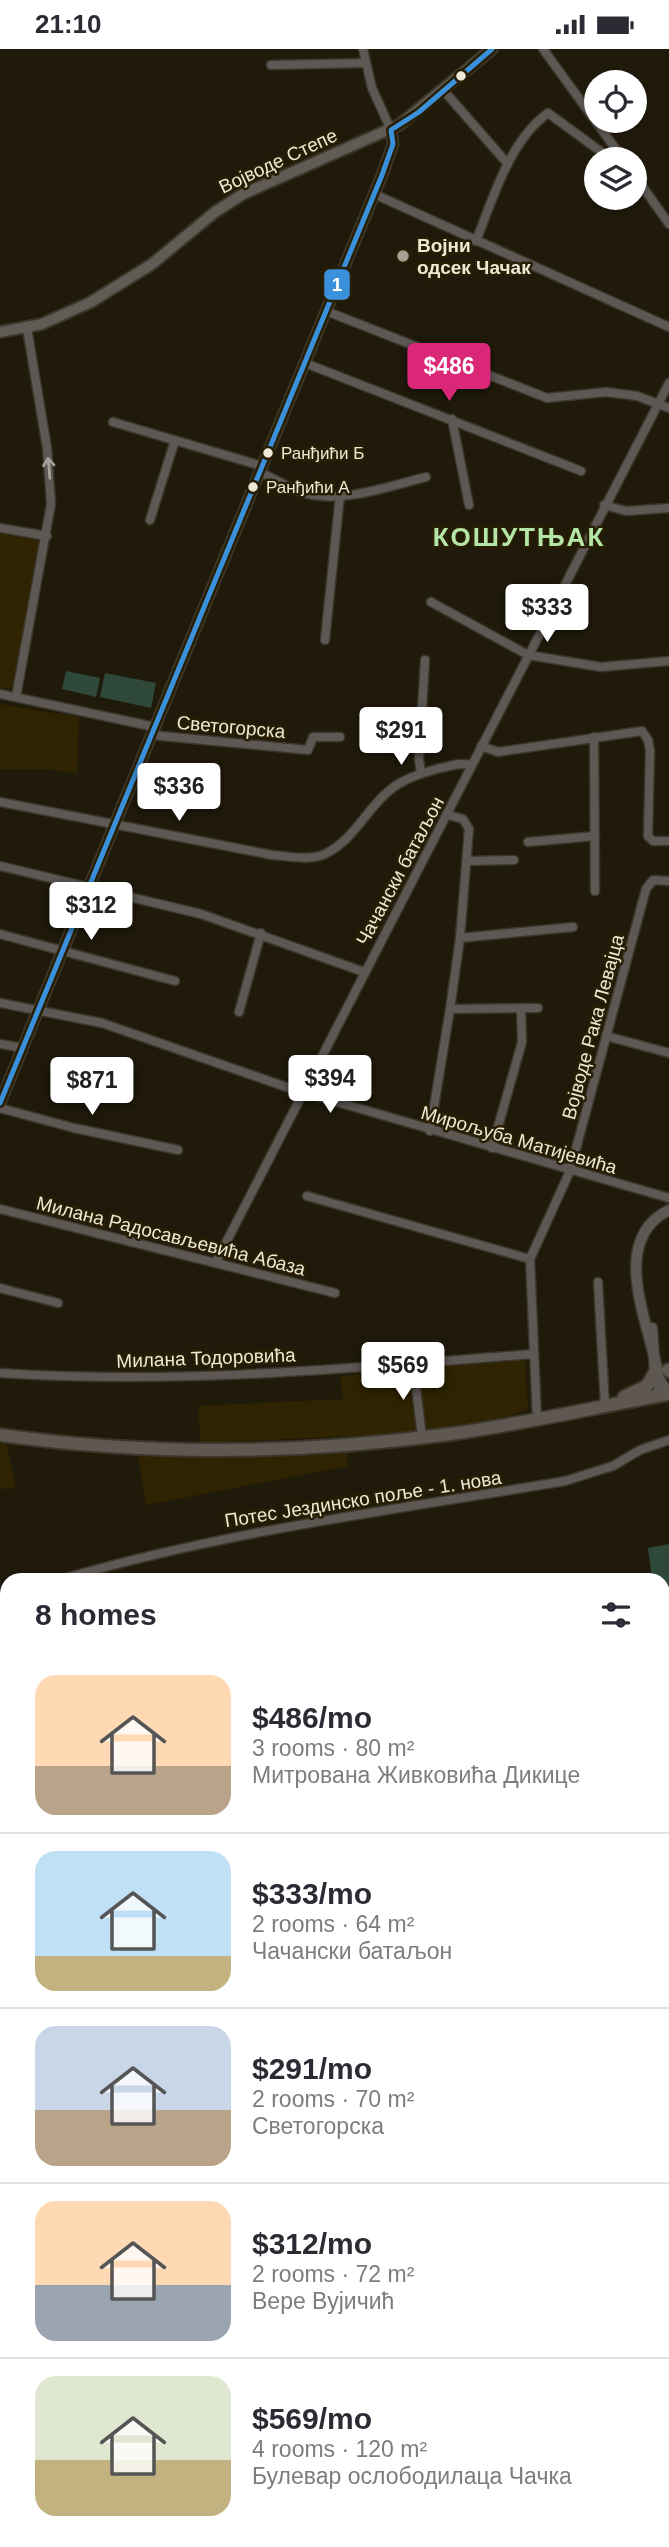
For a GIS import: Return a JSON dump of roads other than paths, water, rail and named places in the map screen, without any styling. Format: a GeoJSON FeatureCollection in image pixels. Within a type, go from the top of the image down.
{"type":"FeatureCollection","features":[{"type":"Feature","properties":{"kind":"main road","name":"Војводе Степе"},"geometry":{"type":"LineString","coordinates":[[0,332],[27,328],[59,318],[113,290],[243,194],[391,129],[444,91],[492,49]]}},
{"type":"Feature","properties":{"kind":"main road"},"geometry":{"type":"LineString","coordinates":[[611,1404],[647,1386],[664,1371]]}},
{"type":"Feature","properties":{"kind":"main road"},"geometry":{"type":"LineString","coordinates":[[0,1435],[110,1447],[248,1450],[362,1444],[537,1419],[665,1392]]}},
{"type":"Feature","properties":{"kind":"street"},"geometry":{"type":"LineString","coordinates":[[0,1103],[392,150],[391,129],[372,89],[363,49]]}},
{"type":"Feature","properties":{"kind":"street"},"geometry":{"type":"LineString","coordinates":[[542,49],[614,147]]}},
{"type":"Feature","properties":{"kind":"street"},"geometry":{"type":"LineString","coordinates":[[271,65],[365,63]]}},
{"type":"Feature","properties":{"kind":"street"},"geometry":{"type":"LineString","coordinates":[[444,91],[508,164]]}},
{"type":"Feature","properties":{"kind":"street"},"geometry":{"type":"LineString","coordinates":[[476,241],[508,164],[526,137],[549,113],[595,147]]}},
{"type":"Feature","properties":{"kind":"street"},"geometry":{"type":"LineString","coordinates":[[647,193],[669,224]]}},
{"type":"Feature","properties":{"kind":"street"},"geometry":{"type":"LineString","coordinates":[[374,194],[669,327]]}},
{"type":"Feature","properties":{"kind":"street"},"geometry":{"type":"LineString","coordinates":[[326,311],[547,398],[595,392],[637,396],[669,408]]}},
{"type":"Feature","properties":{"kind":"street"},"geometry":{"type":"LineString","coordinates":[[16,697],[51,504],[48,461],[27,328]]}},
{"type":"Feature","properties":{"kind":"street"},"geometry":{"type":"LineString","coordinates":[[305,363],[581,471]]}},
{"type":"Feature","properties":{"kind":"street","name":"Чачански батаљон"},"geometry":{"type":"LineString","coordinates":[[216,1262],[669,383]]}},
{"type":"Feature","properties":{"kind":"street"},"geometry":{"type":"LineString","coordinates":[[452,419],[469,505]]}},
{"type":"Feature","properties":{"kind":"street"},"geometry":{"type":"LineString","coordinates":[[113,422],[261,469],[306,494],[340,495],[426,477]]}},
{"type":"Feature","properties":{"kind":"street"},"geometry":{"type":"LineString","coordinates":[[150,520],[176,440]]}},
{"type":"Feature","properties":{"kind":"street"},"geometry":{"type":"LineString","coordinates":[[325,641],[340,495]]}},
{"type":"Feature","properties":{"kind":"street"},"geometry":{"type":"LineString","coordinates":[[604,505],[626,511],[669,508]]}},
{"type":"Feature","properties":{"kind":"street"},"geometry":{"type":"LineString","coordinates":[[0,528],[47,535]]}},
{"type":"Feature","properties":{"kind":"street"},"geometry":{"type":"LineString","coordinates":[[431,603],[528,655],[601,667],[669,661]]}},
{"type":"Feature","properties":{"kind":"street"},"geometry":{"type":"LineString","coordinates":[[421,773],[419,759],[425,660]]}},
{"type":"Feature","properties":{"kind":"street","name":"Светогорска"},"geometry":{"type":"LineString","coordinates":[[0,694],[153,731],[308,750],[313,737],[340,737]]}},
{"type":"Feature","properties":{"kind":"street"},"geometry":{"type":"LineString","coordinates":[[481,746],[498,752],[642,731],[648,740],[650,751],[648,836],[653,841],[669,841]]}},
{"type":"Feature","properties":{"kind":"street"},"geometry":{"type":"LineString","coordinates":[[594,737],[595,891]]}},
{"type":"Feature","properties":{"kind":"street"},"geometry":{"type":"LineString","coordinates":[[0,801],[272,855],[315,857],[326,853],[358,830],[391,789],[421,773],[458,764],[471,765]]}},
{"type":"Feature","properties":{"kind":"street"},"geometry":{"type":"LineString","coordinates":[[430,1131],[460,938],[467,861],[468,825],[463,819],[448,815]]}},
{"type":"Feature","properties":{"kind":"street"},"geometry":{"type":"LineString","coordinates":[[528,842],[595,836]]}},
{"type":"Feature","properties":{"kind":"street"},"geometry":{"type":"LineString","coordinates":[[467,861],[514,860]]}},
{"type":"Feature","properties":{"kind":"street"},"geometry":{"type":"LineString","coordinates":[[0,866],[90,886],[261,933],[364,972]]}},
{"type":"Feature","properties":{"kind":"street","name":"Војводе Рака Левајца"},"geometry":{"type":"LineString","coordinates":[[537,1419],[530,1259],[570,1171],[646,889],[653,880],[669,881]]}},
{"type":"Feature","properties":{"kind":"street"},"geometry":{"type":"LineString","coordinates":[[460,938],[573,927]]}},
{"type":"Feature","properties":{"kind":"street"},"geometry":{"type":"LineString","coordinates":[[239,1012],[261,933]]}},
{"type":"Feature","properties":{"kind":"street"},"geometry":{"type":"LineString","coordinates":[[0,934],[175,981]]}},
{"type":"Feature","properties":{"kind":"street","name":"Мирољуба Матијевића"},"geometry":{"type":"LineString","coordinates":[[0,1003],[39,1009],[123,1030],[303,1092],[430,1131],[669,1198]]}},
{"type":"Feature","properties":{"kind":"street"},"geometry":{"type":"LineString","coordinates":[[492,1148],[522,1042],[521,1008]]}},
{"type":"Feature","properties":{"kind":"street"},"geometry":{"type":"LineString","coordinates":[[450,1009],[538,1008]]}},
{"type":"Feature","properties":{"kind":"street"},"geometry":{"type":"LineString","coordinates":[[607,1036],[669,1053]]}},
{"type":"Feature","properties":{"kind":"street"},"geometry":{"type":"LineString","coordinates":[[0,1044],[23,1048]]}},
{"type":"Feature","properties":{"kind":"street"},"geometry":{"type":"LineString","coordinates":[[0,1108],[74,1128],[178,1150]]}},
{"type":"Feature","properties":{"kind":"street"},"geometry":{"type":"LineString","coordinates":[[307,1196],[530,1259]]}},
{"type":"Feature","properties":{"kind":"street","name":"Милана Радосављевића Абаза"},"geometry":{"type":"LineString","coordinates":[[0,1209],[335,1293]]}},
{"type":"Feature","properties":{"kind":"street"},"geometry":{"type":"LineString","coordinates":[[665,1392],[664,1371],[652,1321],[642,1241],[649,1224],[669,1210]]}},
{"type":"Feature","properties":{"kind":"street"},"geometry":{"type":"LineString","coordinates":[[598,1282],[611,1404]]}},
{"type":"Feature","properties":{"kind":"street"},"geometry":{"type":"LineString","coordinates":[[0,1288],[58,1303]]}},
{"type":"Feature","properties":{"kind":"street","name":"Милана Тодоровића"},"geometry":{"type":"LineString","coordinates":[[0,1373],[176,1375],[533,1354]]}},
{"type":"Feature","properties":{"kind":"street"},"geometry":{"type":"LineString","coordinates":[[413,1363],[422,1437]]}},
{"type":"Feature","properties":{"kind":"street","name":"Потес Јездинско поље - 1. нова"},"geometry":{"type":"LineString","coordinates":[[83,1573],[145,1555],[234,1535],[565,1481],[613,1466],[640,1450],[669,1440]]}},
{"type":"Feature","properties":{"kind":"place","name":"Војни одсек Чачак"},"geometry":{"type":"Point","coordinates":[403,256]}},
{"type":"Feature","properties":{"kind":"place","name":"Ранђићи Б"},"geometry":{"type":"Point","coordinates":[268,453]}},
{"type":"Feature","properties":{"kind":"place","name":"Ранђићи А"},"geometry":{"type":"Point","coordinates":[253,487]}},
{"type":"Feature","properties":{"kind":"district","name":"КОШУТЊАК"},"geometry":{"type":"Point","coordinates":[519,537]}}]}
